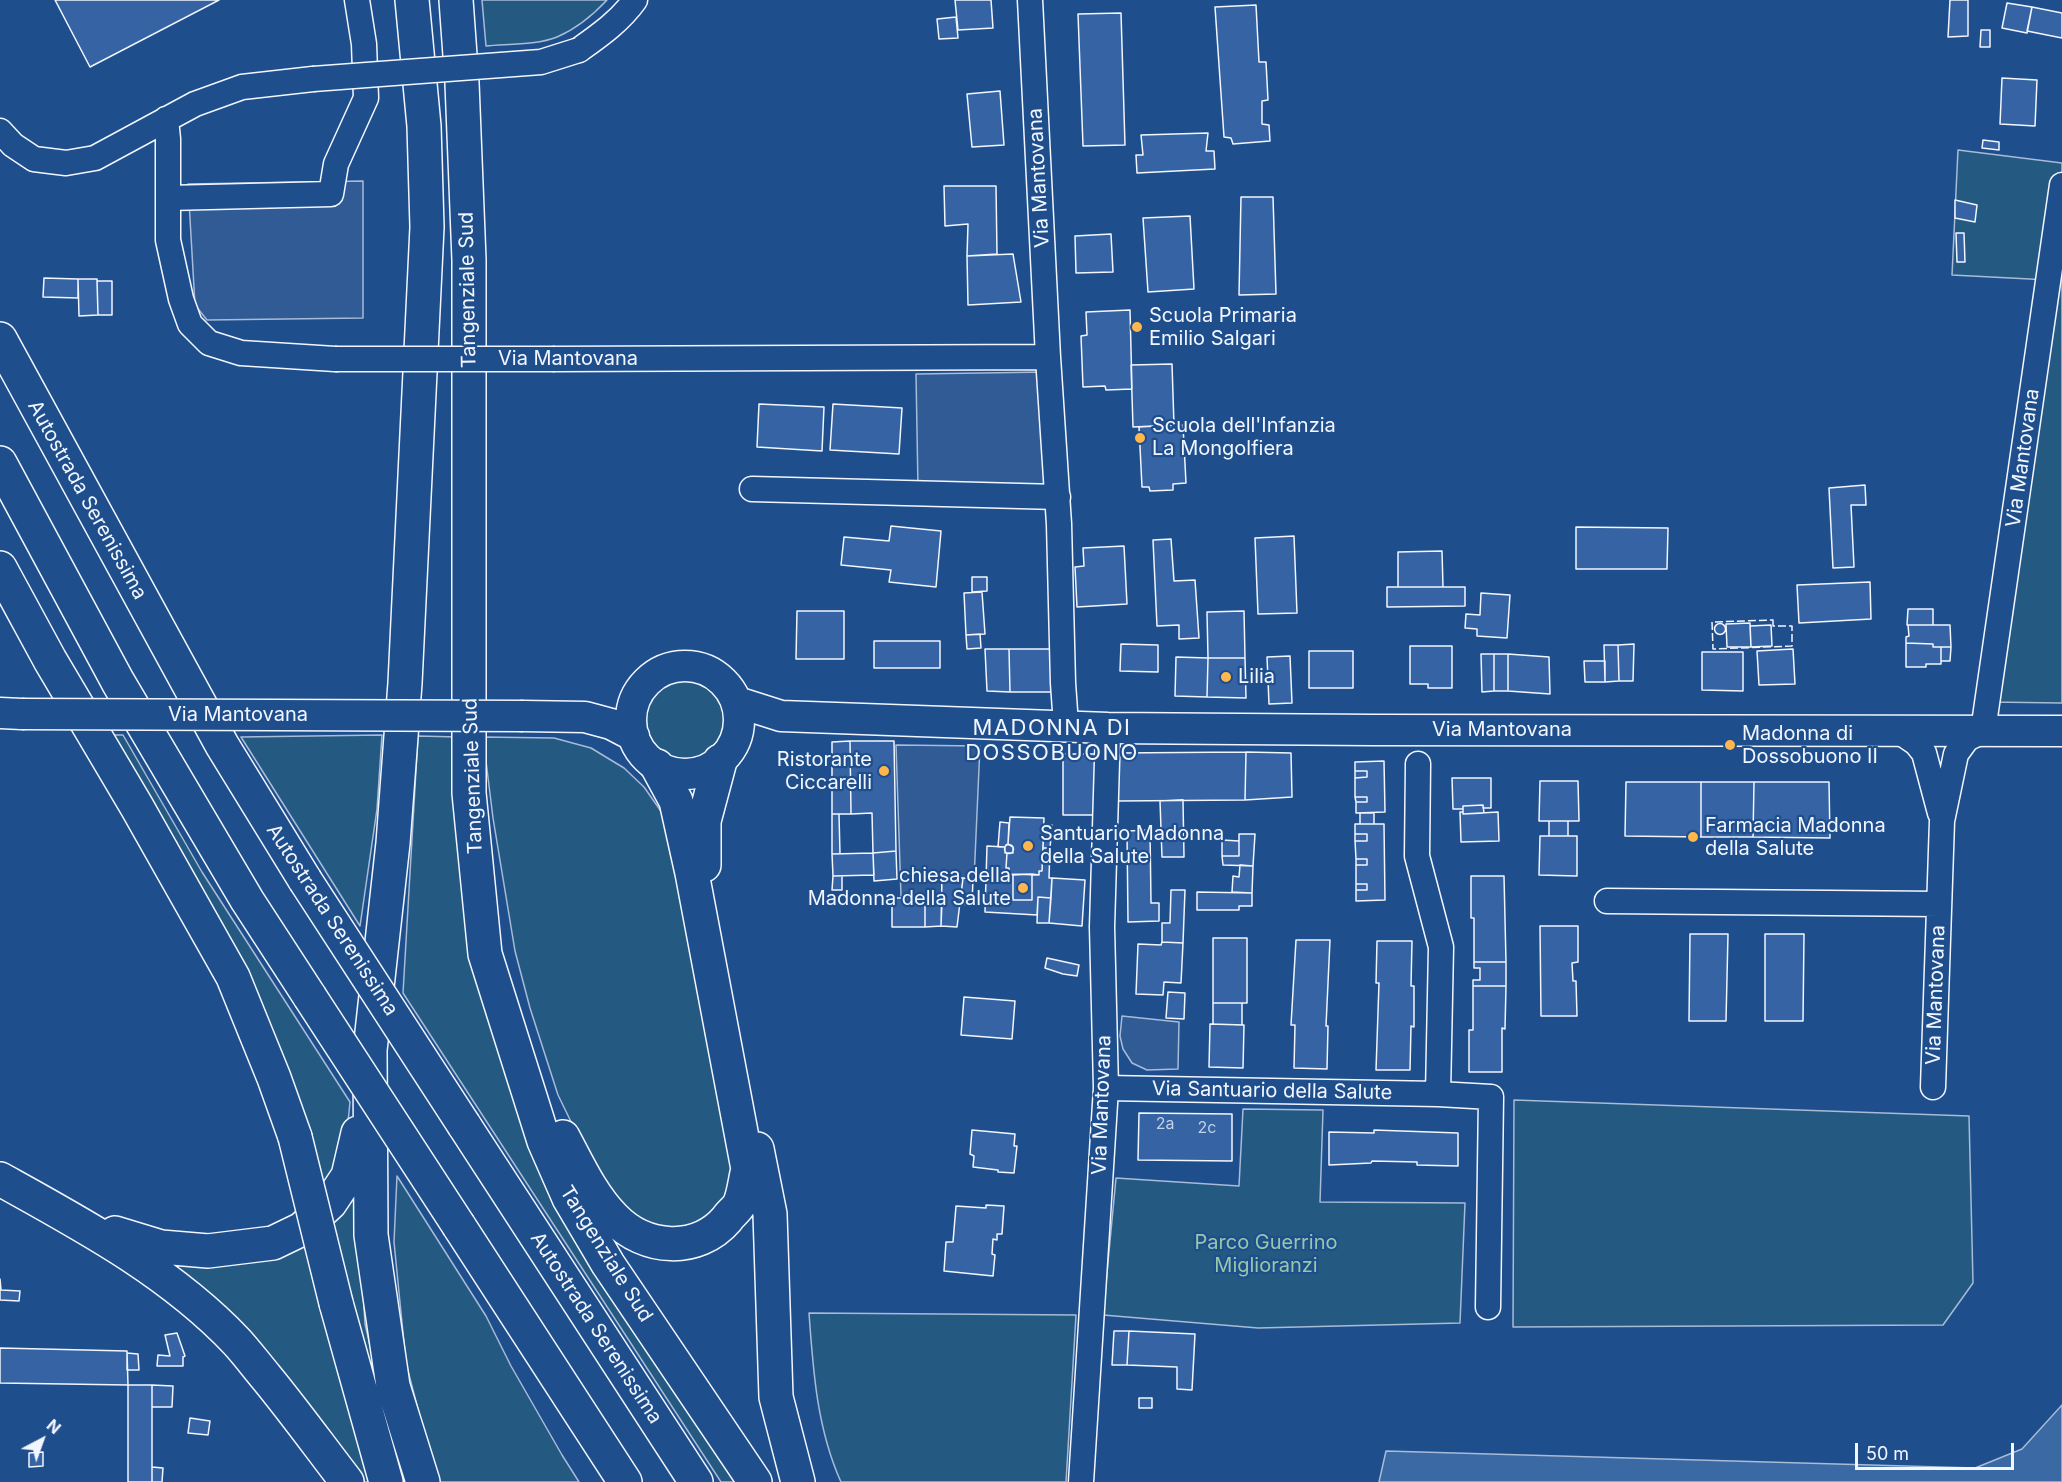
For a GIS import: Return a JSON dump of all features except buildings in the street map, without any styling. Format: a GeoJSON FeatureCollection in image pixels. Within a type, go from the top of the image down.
{"type":"FeatureCollection","features":[{"type":"Feature","properties":{"kind":"highway","name":"Tangenziale Sud"},"geometry":{"type":"LineString","coordinates":[[412,0],[424,126],[427,227],[405,683],[393,843],[370,1050],[371,1235],[393,1386],[423,1482]]}},
{"type":"Feature","properties":{"kind":"highway","name":"Tangenziale Sud"},"geometry":{"type":"LineString","coordinates":[[456,0],[462,83],[469,260],[469,793],[485,954],[544,1141],[569,1198],[608,1264],[755,1482]]}},
{"type":"Feature","properties":{"kind":"highway","name":"Autostrada Serenissima"},"geometry":{"type":"LineString","coordinates":[[0,339],[222,745],[305,880],[696,1482]]}},
{"type":"Feature","properties":{"kind":"highway"},"geometry":{"type":"LineString","coordinates":[[0,463],[118,681],[247,900],[625,1482]]}},
{"type":"Feature","properties":{"kind":"highway"},"geometry":{"type":"LineString","coordinates":[[0,568],[50,660],[233,977],[295,1137],[336,1304],[386,1482]]}},
{"type":"Feature","properties":{"kind":"highway"},"geometry":{"type":"LineString","coordinates":[[720,761],[704,821],[704,868],[770,1214],[776,1397],[798,1482]]}},
{"type":"Feature","properties":{"kind":"highway"},"geometry":{"type":"LineString","coordinates":[[515,1053],[594,1193],[613,1218],[630,1233],[653,1242],[674,1245],[691,1242],[720,1227],[739,1205],[748,1169],[692,873],[676,801],[657,766]]}},
{"type":"Feature","properties":{"kind":"highway"},"geometry":{"type":"LineString","coordinates":[[49,1206],[102,1229],[161,1247],[208,1251],[247,1247],[273,1243],[302,1229],[330,1203],[348,1176],[356,1147],[370,1050]]}},
{"type":"Feature","properties":{"kind":"highway"},"geometry":{"type":"LineString","coordinates":[[0,1179],[49,1206],[151,1269],[187,1295],[229,1334],[288,1405],[347,1482]]}},
{"type":"Feature","properties":{"kind":"main road","name":"Via Mantovana"},"geometry":{"type":"LineString","coordinates":[[585,717],[611,710],[636,698],[651,678],[674,667],[687,666],[712,673],[727,686],[738,715],[1107,728],[2062,731]]}},
{"type":"Feature","properties":{"kind":"main road"},"geometry":{"type":"LineString","coordinates":[[636,698],[631,723],[639,748],[657,766],[670,772],[696,773],[709,769],[720,761],[732,746],[738,715]]}},
{"type":"Feature","properties":{"kind":"main road","name":"Via Mantovana"},"geometry":{"type":"LineString","coordinates":[[11,714],[585,717],[611,724],[634,736]]}},
{"type":"Feature","properties":{"kind":"street"},"geometry":{"type":"LineString","coordinates":[[168,198],[331,194],[336,164],[366,98],[364,44],[357,0]]}},
{"type":"Feature","properties":{"kind":"street"},"geometry":{"type":"LineString","coordinates":[[0,131],[34,159],[66,163],[94,158],[195,104],[242,87],[313,79],[541,62],[579,50],[604,32],[635,0]]}},
{"type":"Feature","properties":{"kind":"street","name":"Via Mantovana"},"geometry":{"type":"LineString","coordinates":[[1030,0],[1048,357],[1058,497],[1066,725]]}},
{"type":"Feature","properties":{"kind":"street","name":"Via Mantovana"},"geometry":{"type":"LineString","coordinates":[[166,120],[168,240],[181,298],[190,324],[209,344],[242,353],[335,359],[1048,357]]}},
{"type":"Feature","properties":{"kind":"street","name":"Via Mantovana"},"geometry":{"type":"LineString","coordinates":[[1933,1086],[1942,821],[1956,754],[1967,739],[1983,731],[2062,185]]}},
{"type":"Feature","properties":{"kind":"street"},"geometry":{"type":"LineString","coordinates":[[752,489],[1058,497]]}},
{"type":"Feature","properties":{"kind":"street","name":"Via Mantovana"},"geometry":{"type":"LineString","coordinates":[[1081,1482],[1106,1088],[1102,927],[1107,728]]}},
{"type":"Feature","properties":{"kind":"street","name":"Via Mantovana"},"geometry":{"type":"LineString","coordinates":[[1897,730],[1916,742],[1924,753],[1942,821]]}},
{"type":"Feature","properties":{"kind":"street"},"geometry":{"type":"LineString","coordinates":[[1418,764],[1417,856],[1441,946],[1438,1094]]}},
{"type":"Feature","properties":{"kind":"street","name":"Via Mantovana"},"geometry":{"type":"LineString","coordinates":[[1607,901],[1938,904]]}},
{"type":"Feature","properties":{"kind":"street","name":"Via Santuario della Salute"},"geometry":{"type":"LineString","coordinates":[[1106,1088],[1491,1097],[1488,1307]]}},
{"type":"Feature","properties":{"kind":"green space"},"geometry":{"type":"Polygon","coordinates":[[[482,0],[607,0],[584,21],[557,37],[532,43],[486,46],[482,0]]]}},
{"type":"Feature","properties":{"kind":"green space"},"geometry":{"type":"Polygon","coordinates":[[[1958,150],[2062,163],[2062,703],[1990,702],[2049,280],[1952,275],[1958,150]]]}},
{"type":"Feature","properties":{"kind":"green space"},"geometry":{"type":"Polygon","coordinates":[[[685,676],[702,679],[716,688],[725,702],[728,719],[725,736],[716,750],[702,759],[685,762],[668,759],[654,750],[645,736],[642,719],[645,702],[654,688],[668,679],[685,676]]]}},
{"type":"Feature","properties":{"kind":"green space"},"geometry":{"type":"Polygon","coordinates":[[[107,735],[123,735],[202,872],[350,1102],[342,1148],[322,1190],[107,735]]]}},
{"type":"Feature","properties":{"kind":"green space"},"geometry":{"type":"Polygon","coordinates":[[[382,735],[377,809],[360,926],[241,737],[382,735]]]}},
{"type":"Feature","properties":{"kind":"green space"},"geometry":{"type":"Polygon","coordinates":[[[418,736],[458,737],[520,1102],[740,1482],[721,1482],[403,993],[418,736]]]}},
{"type":"Feature","properties":{"kind":"green space"},"geometry":{"type":"Polygon","coordinates":[[[483,737],[554,738],[591,748],[624,768],[644,787],[665,817],[737,1164],[733,1188],[718,1213],[675,1232],[631,1221],[596,1173],[558,1095],[530,1008],[515,951],[493,818],[483,737]]]}},
{"type":"Feature","properties":{"kind":"green space"},"geometry":{"type":"Polygon","coordinates":[[[1514,1100],[1969,1116],[1973,1283],[1943,1325],[1513,1327],[1514,1100]]]}},
{"type":"Feature","properties":{"kind":"green space","name":"Parco Guerrino Miglioranzi"},"geometry":{"type":"Polygon","coordinates":[[[1243,1109],[1323,1110],[1320,1202],[1465,1203],[1460,1323],[1258,1328],[1103,1315],[1116,1178],[1239,1186],[1243,1109]]]}},
{"type":"Feature","properties":{"kind":"green space"},"geometry":{"type":"Polygon","coordinates":[[[397,1176],[486,1316],[511,1366],[579,1482],[439,1482],[406,1363],[394,1242],[397,1176]]]}},
{"type":"Feature","properties":{"kind":"green space"},"geometry":{"type":"Polygon","coordinates":[[[357,1189],[365,1324],[389,1427],[407,1482],[400,1482],[383,1429],[331,1216],[357,1189]]]}},
{"type":"Feature","properties":{"kind":"green space"},"geometry":{"type":"Polygon","coordinates":[[[310,1238],[376,1482],[357,1482],[153,1258],[310,1238]]]}},
{"type":"Feature","properties":{"kind":"green space"},"geometry":{"type":"Polygon","coordinates":[[[809,1313],[1076,1315],[1066,1482],[841,1482],[821,1420],[809,1313]]]}},
{"type":"Feature","properties":{"kind":"shaded area"},"geometry":{"type":"Polygon","coordinates":[[[363,181],[363,318],[207,320],[195,305],[188,184],[363,181]]]}},
{"type":"Feature","properties":{"kind":"shaded area"},"geometry":{"type":"Polygon","coordinates":[[[1046,372],[1048,486],[918,488],[916,374],[1046,372]]]}},
{"type":"Feature","properties":{"kind":"shaded area"},"geometry":{"type":"Polygon","coordinates":[[[896,745],[980,746],[974,880],[942,877],[942,902],[901,896],[896,745]]]}},
{"type":"Feature","properties":{"kind":"shaded area"},"geometry":{"type":"Polygon","coordinates":[[[1122,1016],[1179,1022],[1178,1069],[1147,1070],[1132,1063],[1123,1049],[1120,1036],[1122,1016]]]}},
{"type":"Feature","properties":{"kind":"shaded area"},"geometry":{"type":"Polygon","coordinates":[[[2062,1405],[2062,1482],[1379,1482],[1386,1451],[1975,1468],[2022,1449],[2062,1405]]]}},
{"type":"Feature","properties":{"kind":"fence"},"geometry":{"type":"LineString","coordinates":[[1773,620],[1773,626],[1792,626],[1792,646],[1713,649],[1712,622],[1773,620]]}},
{"type":"Feature","properties":{"kind":"place","name":"Scuola Primaria Emilio Salgari"},"geometry":{"type":"Point","coordinates":[1137,327]}},
{"type":"Feature","properties":{"kind":"place","name":"Scuola dell'Infanzia La Mongolfiera"},"geometry":{"type":"Point","coordinates":[1140,438]}},
{"type":"Feature","properties":{"kind":"place","name":"Lilia"},"geometry":{"type":"Point","coordinates":[1226,677]}},
{"type":"Feature","properties":{"kind":"place","name":"Madonna di Dossobuono II"},"geometry":{"type":"Point","coordinates":[1730,745]}},
{"type":"Feature","properties":{"kind":"place","name":"Ristorante Ciccarelli"},"geometry":{"type":"Point","coordinates":[884,771]}},
{"type":"Feature","properties":{"kind":"place","name":"Farmacia Madonna della Salute"},"geometry":{"type":"Point","coordinates":[1693,837]}},
{"type":"Feature","properties":{"kind":"place","name":"Santuario Madonna della Salute"},"geometry":{"type":"Point","coordinates":[1028,846]}},
{"type":"Feature","properties":{"kind":"place","name":"chiesa della Madonna della Salute"},"geometry":{"type":"Point","coordinates":[1023,888]}},
{"type":"Feature","properties":{"kind":"district","name":"MADONNA DI DOSSOBUONO"},"geometry":{"type":"Point","coordinates":[1052,740]}}]}
